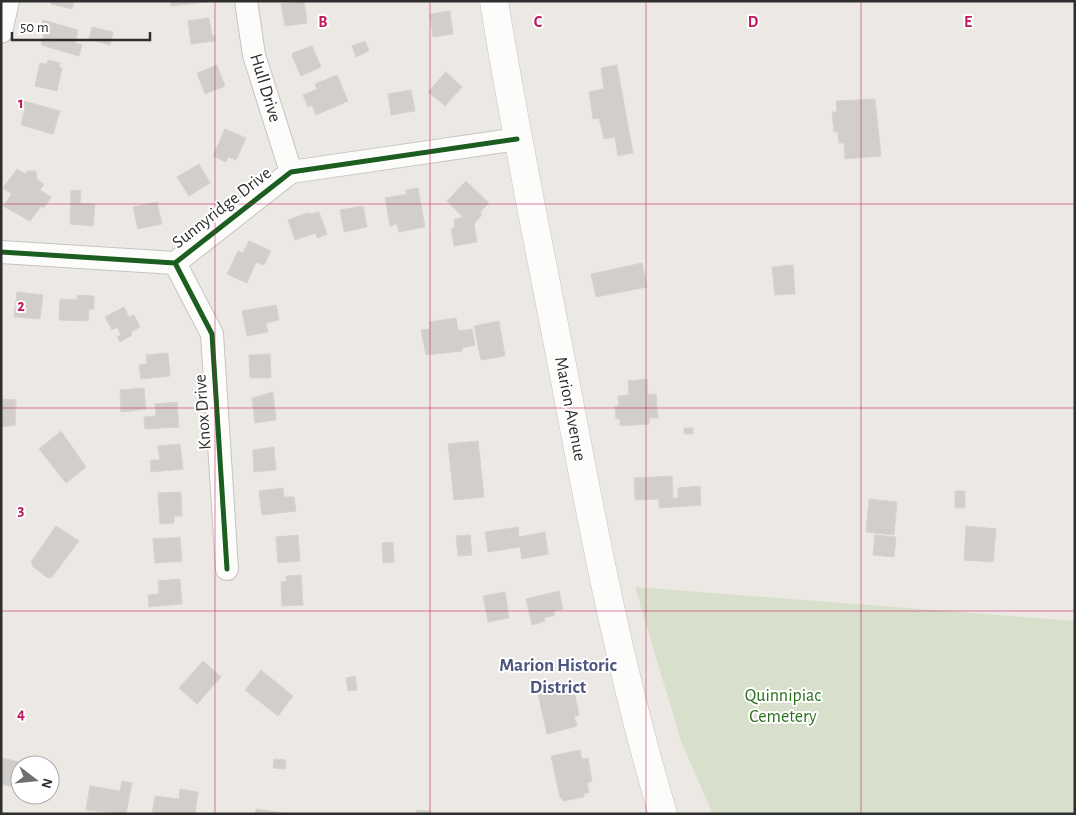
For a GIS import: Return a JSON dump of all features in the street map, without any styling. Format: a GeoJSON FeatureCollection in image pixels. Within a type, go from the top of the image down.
{"type":"FeatureCollection","features":[{"type":"Feature","properties":{"kind":"main road","name":"Marion Avenue"},"geometry":{"type":"LineString","coordinates":[[494,1],[517,139],[601,568],[643,745],[663,814]]}},
{"type":"Feature","properties":{"kind":"street"},"geometry":{"type":"LineString","coordinates":[[1,32],[8,1]]}},
{"type":"Feature","properties":{"kind":"street","name":"Hull Drive"},"geometry":{"type":"LineString","coordinates":[[246,1],[254,56],[291,172]]}},
{"type":"Feature","properties":{"kind":"street","name":"Sunnyridge Drive"},"geometry":{"type":"LineString","coordinates":[[1,252],[175,263],[291,172],[517,139]]}},
{"type":"Feature","properties":{"kind":"street","name":"Knox Drive"},"geometry":{"type":"LineString","coordinates":[[175,263],[212,334],[227,569]]}},
{"type":"Feature","properties":{"kind":"green space","name":"Quinnipiac Cemetery"},"geometry":{"type":"Polygon","coordinates":[[[635,587],[1075,621],[1075,814],[713,814],[682,744],[635,587]]]}},
{"type":"Feature","properties":{"kind":"building"},"geometry":{"type":"Polygon","coordinates":[[[51,1],[74,1],[72,9],[51,4],[51,1]]]}},
{"type":"Feature","properties":{"kind":"building"},"geometry":{"type":"Polygon","coordinates":[[[171,1],[206,1],[206,2],[171,6],[171,1]]]}},
{"type":"Feature","properties":{"kind":"building"},"geometry":{"type":"Polygon","coordinates":[[[304,1],[307,23],[285,26],[281,4],[304,1]]]}},
{"type":"Feature","properties":{"kind":"building"},"geometry":{"type":"Polygon","coordinates":[[[450,11],[453,34],[433,37],[430,14],[450,11]]]}},
{"type":"Feature","properties":{"kind":"building"},"geometry":{"type":"Polygon","coordinates":[[[209,18],[212,36],[214,35],[215,41],[191,44],[188,21],[209,18]]]}},
{"type":"Feature","properties":{"kind":"building"},"geometry":{"type":"Polygon","coordinates":[[[43,20],[78,30],[75,43],[82,45],[79,56],[41,45],[45,30],[41,29],[43,20]]]}},
{"type":"Feature","properties":{"kind":"building"},"geometry":{"type":"Polygon","coordinates":[[[92,27],[113,32],[110,45],[89,39],[92,27]]]}},
{"type":"Feature","properties":{"kind":"building"},"geometry":{"type":"Polygon","coordinates":[[[365,41],[369,51],[356,57],[352,46],[365,41]]]}},
{"type":"Feature","properties":{"kind":"building"},"geometry":{"type":"Polygon","coordinates":[[[312,46],[321,67],[301,76],[292,56],[293,53],[312,46]]]}},
{"type":"Feature","properties":{"kind":"building"},"geometry":{"type":"Polygon","coordinates":[[[48,60],[60,63],[59,67],[62,68],[57,91],[35,86],[40,63],[47,64],[48,60]]]}},
{"type":"Feature","properties":{"kind":"building"},"geometry":{"type":"Polygon","coordinates":[[[217,65],[225,86],[205,94],[197,73],[217,65]]]}},
{"type":"Feature","properties":{"kind":"building"},"geometry":{"type":"Polygon","coordinates":[[[617,65],[633,153],[618,156],[615,137],[604,139],[599,118],[593,119],[589,92],[604,89],[601,68],[617,65]]]}},
{"type":"Feature","properties":{"kind":"building"},"geometry":{"type":"Polygon","coordinates":[[[446,72],[462,87],[445,106],[428,92],[446,72]]]}},
{"type":"Feature","properties":{"kind":"building"},"geometry":{"type":"Polygon","coordinates":[[[337,75],[348,101],[316,115],[312,105],[308,107],[303,95],[317,89],[315,84],[337,75]]]}},
{"type":"Feature","properties":{"kind":"building"},"geometry":{"type":"Polygon","coordinates":[[[411,90],[415,111],[391,115],[388,94],[411,90]]]}},
{"type":"Feature","properties":{"kind":"building"},"geometry":{"type":"Polygon","coordinates":[[[875,99],[881,156],[845,159],[844,143],[839,143],[838,132],[834,132],[832,112],[837,112],[836,101],[875,99]]]}},
{"type":"Feature","properties":{"kind":"building"},"geometry":{"type":"Polygon","coordinates":[[[24,101],[60,111],[53,134],[21,125],[25,108],[22,107],[24,101]]]}},
{"type":"Feature","properties":{"kind":"building"},"geometry":{"type":"Polygon","coordinates":[[[225,129],[246,138],[236,160],[228,157],[226,162],[213,156],[225,129]]]}},
{"type":"Feature","properties":{"kind":"building"},"geometry":{"type":"Polygon","coordinates":[[[199,164],[210,183],[189,196],[177,177],[199,164]]]}},
{"type":"Feature","properties":{"kind":"building"},"geometry":{"type":"Polygon","coordinates":[[[17,169],[25,174],[27,171],[36,171],[37,179],[44,184],[40,190],[51,197],[44,208],[41,206],[30,221],[3,206],[12,194],[3,188],[17,169]]]}},
{"type":"Feature","properties":{"kind":"building"},"geometry":{"type":"Polygon","coordinates":[[[466,181],[489,203],[480,212],[482,215],[474,224],[477,242],[454,246],[451,229],[455,227],[454,220],[463,217],[447,201],[466,181]]]}},
{"type":"Feature","properties":{"kind":"building"},"geometry":{"type":"Polygon","coordinates":[[[418,188],[425,227],[399,232],[397,224],[390,226],[385,198],[407,194],[406,190],[418,188]]]}},
{"type":"Feature","properties":{"kind":"building"},"geometry":{"type":"Polygon","coordinates":[[[71,190],[81,191],[80,203],[95,204],[93,226],[70,224],[71,190]]]}},
{"type":"Feature","properties":{"kind":"building"},"geometry":{"type":"Polygon","coordinates":[[[157,202],[162,224],[138,229],[133,207],[157,202]]]}},
{"type":"Feature","properties":{"kind":"building"},"geometry":{"type":"Polygon","coordinates":[[[363,206],[367,227],[344,232],[340,210],[363,206]]]}},
{"type":"Feature","properties":{"kind":"building"},"geometry":{"type":"Polygon","coordinates":[[[319,212],[327,234],[317,238],[316,233],[295,240],[288,220],[307,213],[319,212]]]}},
{"type":"Feature","properties":{"kind":"building"},"geometry":{"type":"Polygon","coordinates":[[[249,241],[271,251],[264,265],[256,262],[247,283],[227,274],[238,251],[243,253],[249,241]]]}},
{"type":"Feature","properties":{"kind":"building"},"geometry":{"type":"Polygon","coordinates":[[[642,263],[647,287],[596,297],[591,274],[642,263]]]}},
{"type":"Feature","properties":{"kind":"building"},"geometry":{"type":"Polygon","coordinates":[[[793,265],[795,294],[775,295],[772,267],[793,265]]]}},
{"type":"Feature","properties":{"kind":"building"},"geometry":{"type":"Polygon","coordinates":[[[17,292],[43,295],[40,319],[14,317],[17,292]]]}},
{"type":"Feature","properties":{"kind":"building"},"geometry":{"type":"Polygon","coordinates":[[[77,295],[94,296],[94,309],[89,309],[88,321],[59,320],[60,299],[77,300],[77,295]]]}},
{"type":"Feature","properties":{"kind":"building"},"geometry":{"type":"Polygon","coordinates":[[[276,305],[279,320],[266,323],[268,332],[247,336],[242,311],[276,305]]]}},
{"type":"Feature","properties":{"kind":"building"},"geometry":{"type":"Polygon","coordinates":[[[124,307],[129,317],[134,315],[140,327],[131,332],[132,335],[120,342],[117,337],[121,335],[117,327],[112,330],[105,317],[124,307]]]}},
{"type":"Feature","properties":{"kind":"building"},"geometry":{"type":"Polygon","coordinates":[[[456,318],[458,331],[472,329],[475,345],[462,348],[462,351],[426,355],[421,330],[430,329],[429,322],[456,318]]]}},
{"type":"Feature","properties":{"kind":"building"},"geometry":{"type":"Polygon","coordinates":[[[499,321],[505,356],[481,360],[474,326],[499,321]]]}},
{"type":"Feature","properties":{"kind":"building"},"geometry":{"type":"Polygon","coordinates":[[[168,353],[170,376],[141,379],[139,365],[147,364],[146,355],[168,353]]]}},
{"type":"Feature","properties":{"kind":"building"},"geometry":{"type":"Polygon","coordinates":[[[270,354],[271,378],[250,378],[249,355],[270,354]]]}},
{"type":"Feature","properties":{"kind":"building"},"geometry":{"type":"Polygon","coordinates":[[[647,379],[648,395],[656,394],[658,418],[649,418],[649,424],[620,426],[620,419],[616,419],[615,406],[619,406],[618,396],[629,395],[628,381],[647,379]]]}},
{"type":"Feature","properties":{"kind":"building"},"geometry":{"type":"Polygon","coordinates":[[[144,388],[146,409],[121,412],[120,390],[144,388]]]}},
{"type":"Feature","properties":{"kind":"building"},"geometry":{"type":"Polygon","coordinates":[[[273,392],[276,420],[255,423],[252,398],[273,392]]]}},
{"type":"Feature","properties":{"kind":"building"},"geometry":{"type":"Polygon","coordinates":[[[1,399],[16,400],[15,425],[1,427],[1,399]]]}},
{"type":"Feature","properties":{"kind":"building"},"geometry":{"type":"Polygon","coordinates":[[[177,402],[179,427],[145,429],[144,417],[156,416],[155,404],[177,402]]]}},
{"type":"Feature","properties":{"kind":"building"},"geometry":{"type":"Polygon","coordinates":[[[684,428],[693,428],[693,434],[684,434],[684,428]]]}},
{"type":"Feature","properties":{"kind":"building"},"geometry":{"type":"Polygon","coordinates":[[[61,431],[86,467],[66,483],[39,449],[61,431]]]}},
{"type":"Feature","properties":{"kind":"building"},"geometry":{"type":"Polygon","coordinates":[[[478,441],[484,497],[454,500],[448,444],[478,441]]]}},
{"type":"Feature","properties":{"kind":"building"},"geometry":{"type":"Polygon","coordinates":[[[180,444],[183,469],[151,472],[150,460],[160,460],[158,446],[180,444]]]}},
{"type":"Feature","properties":{"kind":"building"},"geometry":{"type":"Polygon","coordinates":[[[274,447],[276,470],[254,472],[253,450],[274,447]]]}},
{"type":"Feature","properties":{"kind":"building"},"geometry":{"type":"Polygon","coordinates":[[[672,476],[673,498],[678,498],[678,488],[700,486],[701,505],[659,508],[659,499],[635,500],[634,478],[672,476]]]}},
{"type":"Feature","properties":{"kind":"building"},"geometry":{"type":"Polygon","coordinates":[[[283,488],[284,497],[294,497],[296,511],[262,515],[259,491],[283,488]]]}},
{"type":"Feature","properties":{"kind":"building"},"geometry":{"type":"Polygon","coordinates":[[[955,491],[965,491],[965,508],[955,508],[955,491]]]}},
{"type":"Feature","properties":{"kind":"building"},"geometry":{"type":"Polygon","coordinates":[[[181,492],[182,516],[174,516],[174,523],[160,524],[158,493],[181,492]]]}},
{"type":"Feature","properties":{"kind":"building"},"geometry":{"type":"Polygon","coordinates":[[[869,499],[897,502],[894,535],[866,532],[869,499]]]}},
{"type":"Feature","properties":{"kind":"building"},"geometry":{"type":"Polygon","coordinates":[[[56,526],[79,541],[52,577],[48,578],[32,566],[31,562],[56,526]]]}},
{"type":"Feature","properties":{"kind":"building"},"geometry":{"type":"Polygon","coordinates":[[[966,526],[996,529],[993,562],[964,560],[966,526]]]}},
{"type":"Feature","properties":{"kind":"building"},"geometry":{"type":"Polygon","coordinates":[[[518,527],[519,537],[545,532],[548,554],[522,559],[520,547],[488,552],[485,532],[518,527]]]}},
{"type":"Feature","properties":{"kind":"building"},"geometry":{"type":"Polygon","coordinates":[[[298,535],[300,561],[278,563],[276,537],[298,535]]]}},
{"type":"Feature","properties":{"kind":"building"},"geometry":{"type":"Polygon","coordinates":[[[470,535],[472,555],[458,556],[456,536],[470,535]]]}},
{"type":"Feature","properties":{"kind":"building"},"geometry":{"type":"Polygon","coordinates":[[[875,535],[896,537],[894,557],[873,555],[875,535]]]}},
{"type":"Feature","properties":{"kind":"building"},"geometry":{"type":"Polygon","coordinates":[[[180,537],[182,561],[155,563],[153,539],[180,537]]]}},
{"type":"Feature","properties":{"kind":"building"},"geometry":{"type":"Polygon","coordinates":[[[393,542],[394,562],[383,563],[382,543],[393,542]]]}},
{"type":"Feature","properties":{"kind":"building"},"geometry":{"type":"Polygon","coordinates":[[[301,575],[303,605],[282,606],[281,582],[287,581],[286,576],[301,575]]]}},
{"type":"Feature","properties":{"kind":"building"},"geometry":{"type":"Polygon","coordinates":[[[180,579],[182,604],[149,607],[148,595],[159,594],[158,581],[180,579]]]}},
{"type":"Feature","properties":{"kind":"building"},"geometry":{"type":"Polygon","coordinates":[[[559,591],[563,609],[554,611],[555,615],[544,618],[545,621],[532,625],[526,599],[559,591]]]}},
{"type":"Feature","properties":{"kind":"building"},"geometry":{"type":"Polygon","coordinates":[[[505,592],[509,618],[488,622],[483,596],[505,592]]]}},
{"type":"Feature","properties":{"kind":"building"},"geometry":{"type":"Polygon","coordinates":[[[203,661],[221,677],[197,704],[179,688],[203,661]]]}},
{"type":"Feature","properties":{"kind":"building"},"geometry":{"type":"Polygon","coordinates":[[[261,670],[293,696],[278,716],[245,690],[261,670]]]}},
{"type":"Feature","properties":{"kind":"building"},"geometry":{"type":"Polygon","coordinates":[[[355,676],[357,690],[348,691],[346,678],[355,676]]]}},
{"type":"Feature","properties":{"kind":"building"},"geometry":{"type":"Polygon","coordinates":[[[567,683],[570,692],[574,691],[579,715],[574,716],[577,726],[547,734],[537,689],[567,683]]]}},
{"type":"Feature","properties":{"kind":"building"},"geometry":{"type":"Polygon","coordinates":[[[580,750],[582,759],[588,758],[592,781],[587,783],[589,793],[584,793],[584,797],[563,801],[560,798],[551,756],[580,750]]]}},
{"type":"Feature","properties":{"kind":"building"},"geometry":{"type":"Polygon","coordinates":[[[1,758],[10,760],[10,786],[1,784],[1,758]]]}},
{"type":"Feature","properties":{"kind":"building"},"geometry":{"type":"Polygon","coordinates":[[[274,759],[286,760],[285,769],[273,768],[274,759]]]}},
{"type":"Feature","properties":{"kind":"building"},"geometry":{"type":"Polygon","coordinates":[[[122,781],[132,783],[126,814],[86,810],[90,786],[120,791],[122,781]]]}},
{"type":"Feature","properties":{"kind":"building"},"geometry":{"type":"Polygon","coordinates":[[[180,789],[198,792],[195,814],[152,814],[155,796],[179,799],[180,789]]]}},
{"type":"Feature","properties":{"kind":"building"},"geometry":{"type":"Polygon","coordinates":[[[256,809],[284,813],[285,814],[255,814],[256,809]]]}},
{"type":"Feature","properties":{"kind":"building"},"geometry":{"type":"Polygon","coordinates":[[[417,810],[431,811],[431,814],[416,814],[417,810]]]}},
{"type":"Feature","properties":{"kind":"cycle path"},"geometry":{"type":"LineString","coordinates":[[1,252],[175,263],[291,172],[517,139]]}},
{"type":"Feature","properties":{"kind":"cycle path"},"geometry":{"type":"LineString","coordinates":[[175,263],[212,334],[227,569]]}},
{"type":"Feature","properties":{"kind":"district","name":"Marion Historic District"},"geometry":{"type":"Point","coordinates":[558,676]}}]}
